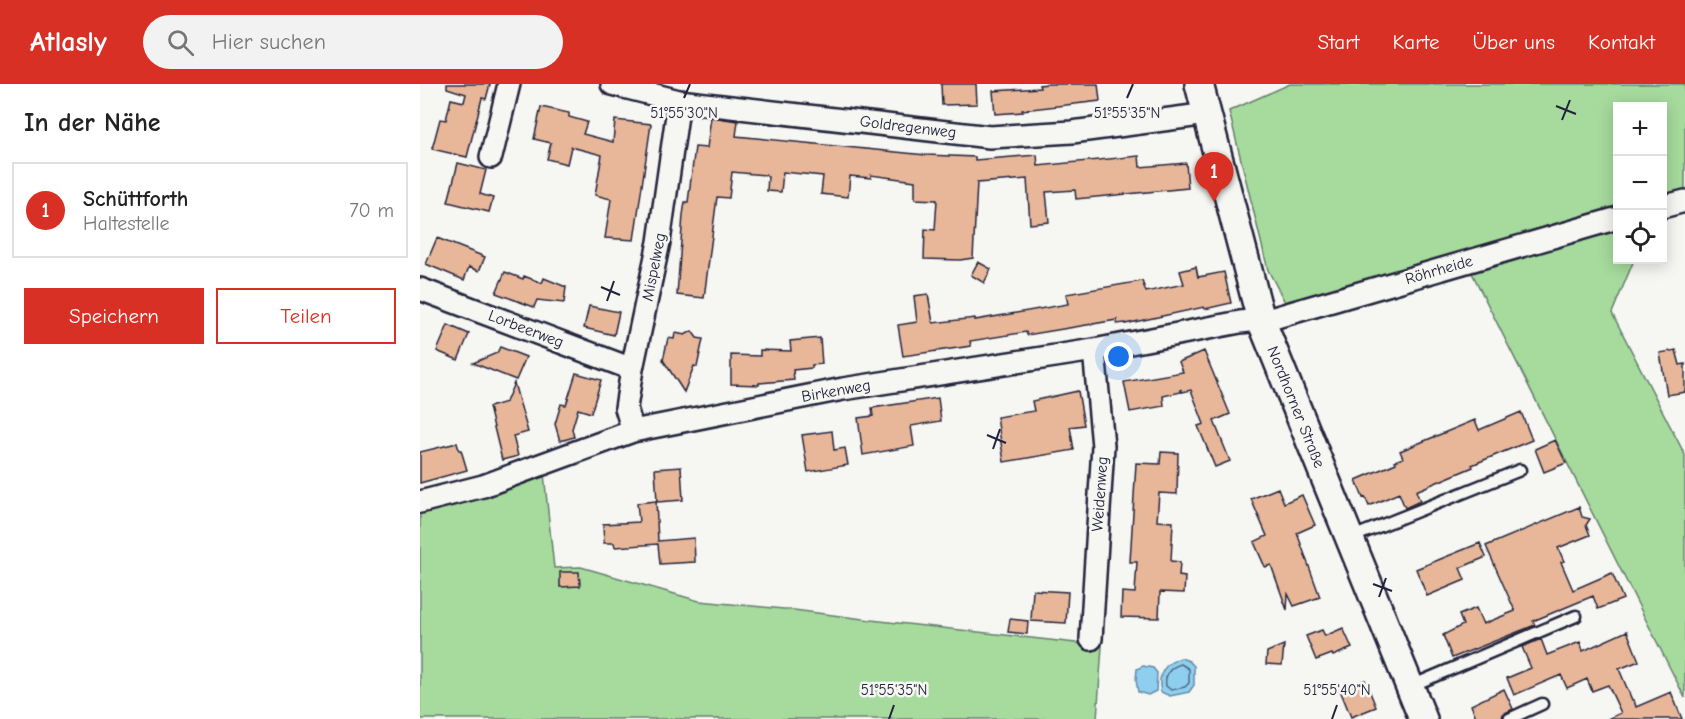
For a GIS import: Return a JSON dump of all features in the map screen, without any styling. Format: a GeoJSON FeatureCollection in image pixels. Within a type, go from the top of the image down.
{"type":"FeatureCollection","features":[{"type":"Feature","properties":{"kind":"street"},"geometry":{"type":"LineString","coordinates":[[491,157],[509,84]]}},
{"type":"Feature","properties":{"kind":"street","name":"Goldregenweg"},"geometry":{"type":"LineString","coordinates":[[612,84],[679,101],[990,137],[1072,132],[1193,116],[1206,112]]}},
{"type":"Feature","properties":{"kind":"street","name":"Nordhorner Straße"},"geometry":{"type":"LineString","coordinates":[[1199,84],[1261,320],[1423,719]]}},
{"type":"Feature","properties":{"kind":"street","name":"Mispelweg"},"geometry":{"type":"LineString","coordinates":[[633,431],[626,408],[659,242],[679,101]]}},
{"type":"Feature","properties":{"kind":"street"},"geometry":{"type":"LineString","coordinates":[[1667,206],[1685,201]]}},
{"type":"Feature","properties":{"kind":"street","name":"Röhrheide"},"geometry":{"type":"LineString","coordinates":[[1261,320],[1613,219]]}},
{"type":"Feature","properties":{"kind":"street","name":"Lorbeerweg"},"geometry":{"type":"LineString","coordinates":[[420,289],[632,369]]}},
{"type":"Feature","properties":{"kind":"street","name":"Birkenweg"},"geometry":{"type":"LineString","coordinates":[[420,502],[483,486],[633,431],[843,388],[1094,350],[1261,320]]}},
{"type":"Feature","properties":{"kind":"street","name":"Weidenweg"},"geometry":{"type":"LineString","coordinates":[[1091,639],[1103,446],[1094,350]]}},
{"type":"Feature","properties":{"kind":"lane"},"geometry":{"type":"LineString","coordinates":[[1348,538],[1520,470]]}},
{"type":"Feature","properties":{"kind":"lane"},"geometry":{"type":"LineString","coordinates":[[1410,687],[1576,616]]}},
{"type":"Feature","properties":{"kind":"lane"},"geometry":{"type":"LineString","coordinates":[[1509,719],[1542,704]]}},
{"type":"Feature","properties":{"kind":"green space"},"geometry":{"type":"Polygon","coordinates":[[[1290,84],[1685,84],[1685,191],[1667,197],[1667,102],[1613,102],[1613,211],[1285,302],[1268,270],[1229,111],[1290,84]]]}},
{"type":"Feature","properties":{"kind":"green space"},"geometry":{"type":"Polygon","coordinates":[[[1613,227],[1613,264],[1632,264],[1612,313],[1685,455],[1685,698],[1469,267],[1613,227]]]}},
{"type":"Feature","properties":{"kind":"green space"},"geometry":{"type":"Polygon","coordinates":[[[544,474],[554,568],[581,567],[699,601],[1102,646],[1097,719],[420,719],[420,511],[544,474]]]}},
{"type":"Feature","properties":{"kind":"water"},"geometry":{"type":"Polygon","coordinates":[[[1181,658],[1194,666],[1194,685],[1189,692],[1170,696],[1161,692],[1161,675],[1166,666],[1181,658]]]}},
{"type":"Feature","properties":{"kind":"water"},"geometry":{"type":"Polygon","coordinates":[[[1143,666],[1153,668],[1157,673],[1156,691],[1148,695],[1138,692],[1137,669],[1143,666]]]}},
{"type":"Feature","properties":{"kind":"building"},"geometry":{"type":"Polygon","coordinates":[[[447,84],[490,84],[486,99],[482,98],[467,157],[432,149],[440,119],[446,120],[451,99],[464,102],[466,94],[447,88],[447,84]]]}},
{"type":"Feature","properties":{"kind":"building"},"geometry":{"type":"Polygon","coordinates":[[[941,84],[976,84],[977,104],[942,105],[941,84]]]}},
{"type":"Feature","properties":{"kind":"building"},"geometry":{"type":"Polygon","coordinates":[[[1098,84],[1100,101],[995,114],[993,91],[1040,88],[1039,85],[1098,84]]]}},
{"type":"Feature","properties":{"kind":"building"},"geometry":{"type":"Polygon","coordinates":[[[541,107],[569,113],[569,117],[587,122],[583,134],[613,142],[615,120],[651,124],[634,240],[605,238],[611,199],[595,195],[602,155],[571,147],[567,164],[547,159],[551,143],[534,139],[541,107]]]}},
{"type":"Feature","properties":{"kind":"building"},"geometry":{"type":"Polygon","coordinates":[[[711,117],[738,121],[736,136],[926,155],[975,157],[975,160],[1037,155],[1038,166],[1139,156],[1140,167],[1186,163],[1188,188],[1076,199],[1075,190],[1046,192],[1049,222],[1030,224],[1027,179],[977,183],[973,258],[924,259],[925,229],[935,230],[937,200],[915,199],[915,181],[871,175],[871,178],[850,176],[848,197],[821,194],[823,176],[783,172],[781,192],[767,191],[768,176],[732,172],[729,198],[717,197],[704,298],[677,295],[683,215],[685,202],[688,202],[695,147],[707,148],[711,117]]]}},
{"type":"Feature","properties":{"kind":"building"},"geometry":{"type":"Polygon","coordinates":[[[458,163],[486,170],[480,194],[493,198],[489,212],[448,202],[458,163]]]}},
{"type":"Feature","properties":{"kind":"building"},"geometry":{"type":"Polygon","coordinates":[[[437,238],[485,257],[479,271],[469,267],[464,280],[426,264],[437,238]]]}},
{"type":"Feature","properties":{"kind":"building"},"geometry":{"type":"Polygon","coordinates":[[[978,262],[991,269],[984,283],[971,275],[978,262]]]}},
{"type":"Feature","properties":{"kind":"building"},"geometry":{"type":"Polygon","coordinates":[[[1196,267],[1198,277],[1224,272],[1231,303],[1125,324],[1117,324],[1117,320],[1027,335],[1026,332],[970,341],[971,346],[903,356],[898,325],[917,322],[914,296],[928,294],[933,323],[975,318],[975,320],[1068,304],[1066,294],[1142,281],[1146,292],[1184,284],[1180,271],[1196,267]]]}},
{"type":"Feature","properties":{"kind":"building"},"geometry":{"type":"Polygon","coordinates":[[[505,272],[542,283],[544,278],[566,287],[564,303],[537,300],[534,307],[496,293],[505,272]]]}},
{"type":"Feature","properties":{"kind":"building"},"geometry":{"type":"Polygon","coordinates":[[[589,306],[619,312],[614,335],[584,328],[589,306]]]}},
{"type":"Feature","properties":{"kind":"building"},"geometry":{"type":"Polygon","coordinates":[[[448,325],[469,334],[458,360],[437,351],[448,325]]]}},
{"type":"Feature","properties":{"kind":"building"},"geometry":{"type":"Polygon","coordinates":[[[692,331],[697,338],[703,339],[697,367],[694,366],[684,392],[663,360],[668,338],[674,339],[675,333],[685,335],[692,331]]]}},
{"type":"Feature","properties":{"kind":"building"},"geometry":{"type":"Polygon","coordinates":[[[820,338],[822,364],[812,365],[812,368],[793,370],[794,380],[759,383],[759,385],[731,384],[731,355],[760,356],[760,350],[791,351],[790,341],[820,338]]]}},
{"type":"Feature","properties":{"kind":"building"},"geometry":{"type":"Polygon","coordinates":[[[500,347],[526,357],[516,380],[473,363],[497,353],[500,347]]]}},
{"type":"Feature","properties":{"kind":"building"},"geometry":{"type":"Polygon","coordinates":[[[1676,350],[1680,365],[1685,364],[1685,392],[1667,395],[1660,353],[1676,350]]]}},
{"type":"Feature","properties":{"kind":"building"},"geometry":{"type":"Polygon","coordinates":[[[1204,351],[1230,414],[1214,421],[1230,461],[1215,467],[1198,426],[1204,424],[1191,390],[1182,392],[1181,389],[1181,392],[1163,396],[1164,406],[1130,412],[1124,382],[1183,372],[1179,362],[1204,351]]]}},
{"type":"Feature","properties":{"kind":"building"},"geometry":{"type":"Polygon","coordinates":[[[576,373],[601,380],[591,413],[578,409],[572,429],[574,437],[560,441],[555,424],[561,404],[566,405],[576,373]]]}},
{"type":"Feature","properties":{"kind":"building"},"geometry":{"type":"Polygon","coordinates":[[[514,383],[528,432],[513,436],[518,456],[502,460],[489,407],[506,402],[514,383]]]}},
{"type":"Feature","properties":{"kind":"building"},"geometry":{"type":"Polygon","coordinates":[[[1078,391],[1084,425],[1070,427],[1074,450],[1004,462],[997,417],[1034,411],[1032,401],[1078,391]]]}},
{"type":"Feature","properties":{"kind":"building"},"geometry":{"type":"Polygon","coordinates":[[[938,398],[941,421],[911,426],[914,446],[863,455],[858,418],[873,416],[872,408],[938,398]]]}},
{"type":"Feature","properties":{"kind":"building"},"geometry":{"type":"Polygon","coordinates":[[[1521,412],[1532,440],[1416,491],[1420,501],[1405,508],[1399,493],[1369,506],[1365,497],[1363,498],[1356,480],[1396,463],[1395,461],[1403,458],[1400,451],[1475,420],[1479,430],[1521,412]]]}},
{"type":"Feature","properties":{"kind":"building"},"geometry":{"type":"Polygon","coordinates":[[[832,431],[834,450],[845,448],[848,465],[808,472],[802,435],[832,431]]]}},
{"type":"Feature","properties":{"kind":"building"},"geometry":{"type":"Polygon","coordinates":[[[1555,440],[1566,463],[1544,472],[1535,449],[1555,440]]]}},
{"type":"Feature","properties":{"kind":"building"},"geometry":{"type":"Polygon","coordinates":[[[457,443],[467,470],[420,483],[420,452],[457,443]]]}},
{"type":"Feature","properties":{"kind":"building"},"geometry":{"type":"Polygon","coordinates":[[[1161,452],[1178,453],[1177,494],[1159,493],[1157,521],[1173,522],[1171,561],[1180,562],[1179,576],[1185,577],[1184,593],[1160,592],[1159,618],[1121,617],[1122,592],[1135,593],[1137,562],[1130,562],[1136,463],[1160,464],[1161,452]]]}},
{"type":"Feature","properties":{"kind":"building"},"geometry":{"type":"Polygon","coordinates":[[[681,467],[683,500],[657,502],[655,469],[681,467]]]}},
{"type":"Feature","properties":{"kind":"building"},"geometry":{"type":"Polygon","coordinates":[[[1278,488],[1284,503],[1302,495],[1315,525],[1297,533],[1320,597],[1294,606],[1288,594],[1287,610],[1271,565],[1265,567],[1254,542],[1267,536],[1251,499],[1278,488]]]}},
{"type":"Feature","properties":{"kind":"building"},"geometry":{"type":"Polygon","coordinates":[[[656,501],[658,541],[694,538],[695,562],[660,564],[658,544],[615,547],[614,543],[604,543],[603,524],[639,522],[637,503],[656,501]]]}},
{"type":"Feature","properties":{"kind":"building"},"geometry":{"type":"Polygon","coordinates":[[[1579,507],[1582,517],[1590,519],[1586,525],[1590,535],[1558,548],[1564,561],[1561,562],[1573,590],[1612,573],[1623,599],[1598,609],[1593,596],[1533,621],[1535,625],[1452,658],[1443,635],[1463,625],[1459,615],[1476,608],[1483,624],[1515,611],[1486,546],[1579,507]]]}},
{"type":"Feature","properties":{"kind":"building"},"geometry":{"type":"Polygon","coordinates":[[[1480,543],[1486,557],[1460,568],[1465,580],[1427,596],[1416,569],[1480,543]]]}},
{"type":"Feature","properties":{"kind":"building"},"geometry":{"type":"Polygon","coordinates":[[[560,572],[579,572],[580,586],[560,587],[560,572]]]}},
{"type":"Feature","properties":{"kind":"building"},"geometry":{"type":"Polygon","coordinates":[[[1033,590],[1068,592],[1066,623],[1031,621],[1033,590]]]}},
{"type":"Feature","properties":{"kind":"building"},"geometry":{"type":"Polygon","coordinates":[[[1010,619],[1028,621],[1027,634],[1008,632],[1010,619]]]}},
{"type":"Feature","properties":{"kind":"building"},"geometry":{"type":"Polygon","coordinates":[[[1343,628],[1352,648],[1316,660],[1306,636],[1322,630],[1325,636],[1343,628]]]}},
{"type":"Feature","properties":{"kind":"building"},"geometry":{"type":"Polygon","coordinates":[[[1627,631],[1639,661],[1619,669],[1636,707],[1671,692],[1682,719],[1608,719],[1621,713],[1608,685],[1592,691],[1587,679],[1567,688],[1561,675],[1514,695],[1507,678],[1531,668],[1522,647],[1541,639],[1547,655],[1580,642],[1583,651],[1627,631]]]}},
{"type":"Feature","properties":{"kind":"building"},"geometry":{"type":"Polygon","coordinates":[[[1284,645],[1282,665],[1266,664],[1267,652],[1284,645]]]}},
{"type":"Feature","properties":{"kind":"building"},"geometry":{"type":"Polygon","coordinates":[[[1365,680],[1376,707],[1351,717],[1340,690],[1365,680]]]}},
{"type":"Feature","properties":{"kind":"building"},"geometry":{"type":"Polygon","coordinates":[[[1504,689],[1513,709],[1503,714],[1502,719],[1477,719],[1471,705],[1504,689]]]}},
{"type":"Feature","properties":{"kind":"place","name":"Schüttforth"},"geometry":{"type":"Point","coordinates":[1214,202]}}]}
